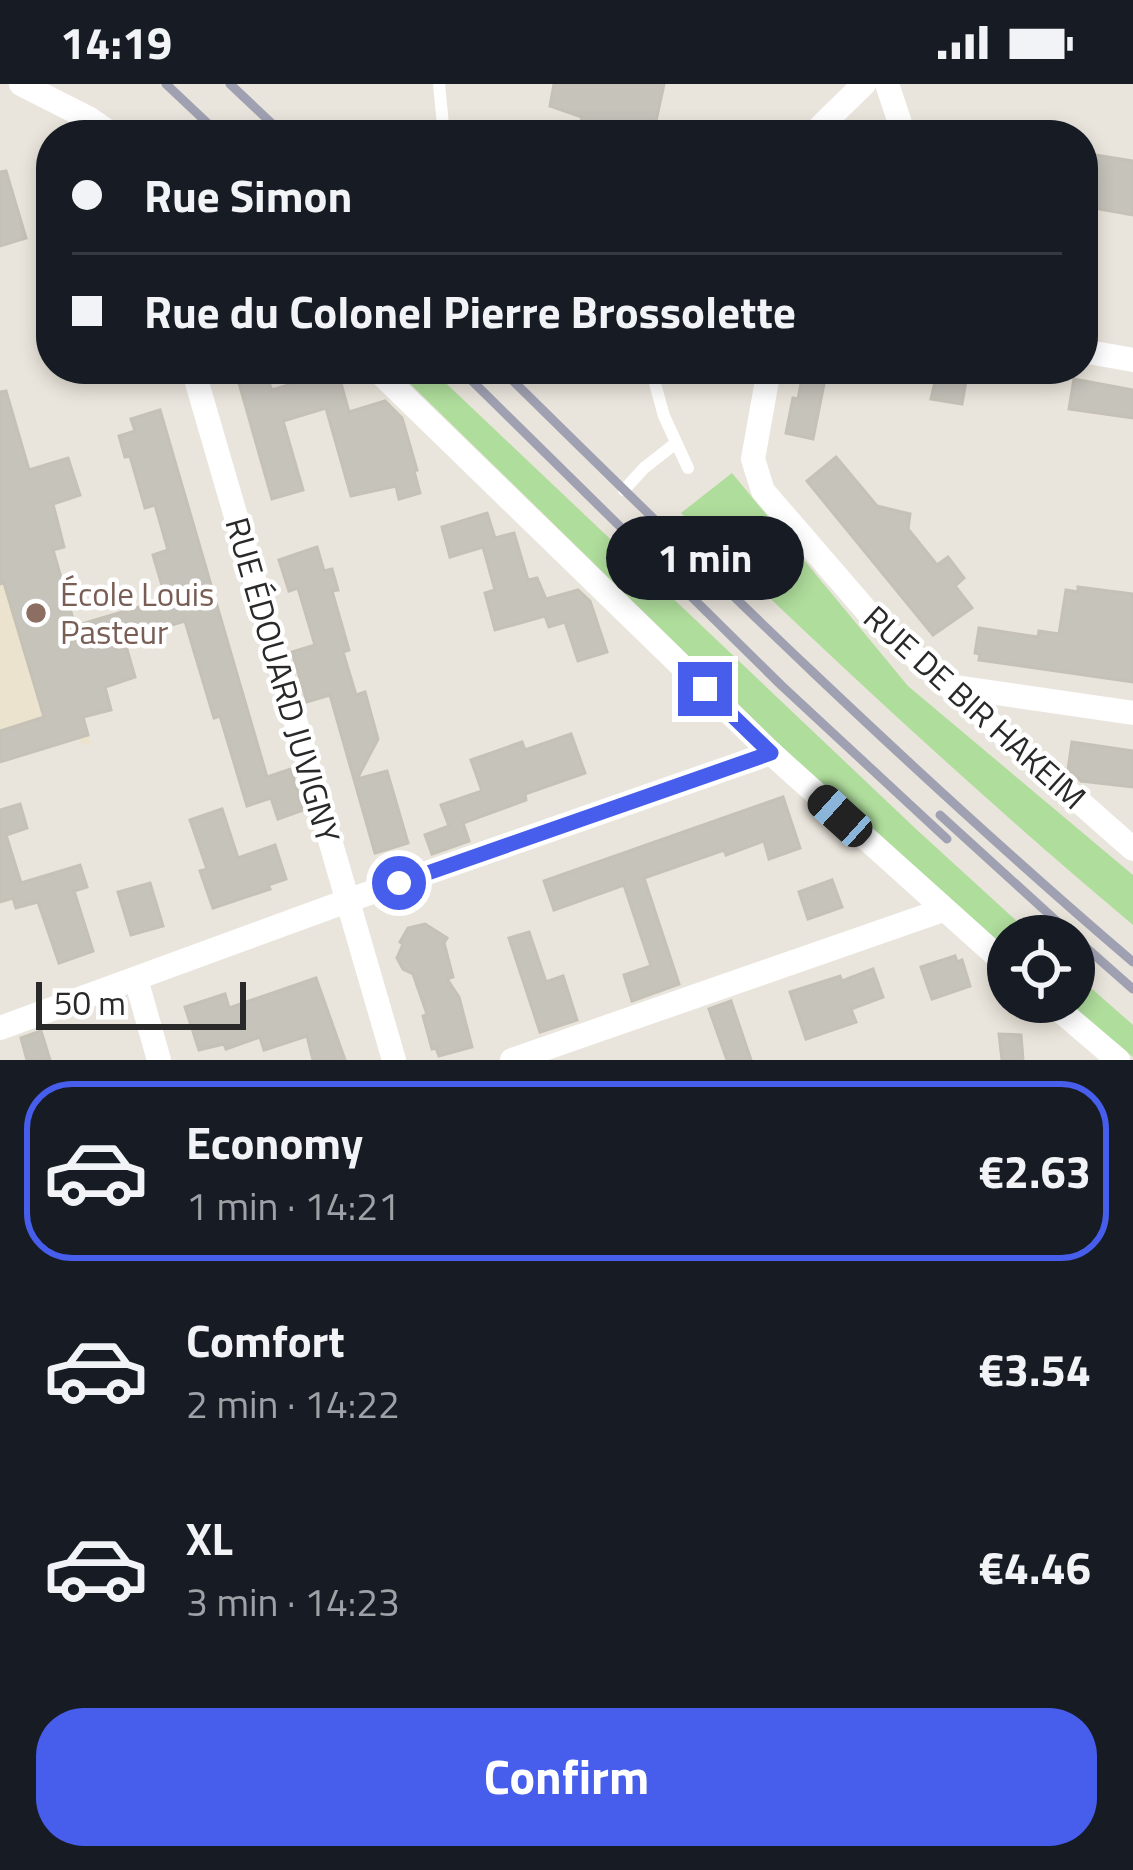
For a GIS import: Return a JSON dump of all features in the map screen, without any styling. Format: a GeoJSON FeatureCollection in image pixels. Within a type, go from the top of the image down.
{"type":"FeatureCollection","features":[{"type":"Feature","properties":{"kind":"street"},"geometry":{"type":"LineString","coordinates":[[21,84],[91,120]]}},
{"type":"Feature","properties":{"kind":"street"},"geometry":{"type":"LineString","coordinates":[[827,120],[865,84]]}},
{"type":"Feature","properties":{"kind":"street"},"geometry":{"type":"LineString","coordinates":[[887,84],[899,120]]}},
{"type":"Feature","properties":{"kind":"street"},"geometry":{"type":"LineString","coordinates":[[1098,354],[1133,360]]}},
{"type":"Feature","properties":{"kind":"street","name":"RUE ÉDOUARD JUVIGNY"},"geometry":{"type":"LineString","coordinates":[[197,384],[394,1060]]}},
{"type":"Feature","properties":{"kind":"street"},"geometry":{"type":"LineString","coordinates":[[391,384],[771,753],[987,948]]}},
{"type":"Feature","properties":{"kind":"street","name":"RUE DE BIR HAKEIM"},"geometry":{"type":"LineString","coordinates":[[766,384],[752,459],[764,490],[877,623],[1133,849]]}},
{"type":"Feature","properties":{"kind":"street"},"geometry":{"type":"LineString","coordinates":[[947,686],[1133,713]]}},
{"type":"Feature","properties":{"kind":"street"},"geometry":{"type":"LineString","coordinates":[[0,1028],[771,753]]}},
{"type":"Feature","properties":{"kind":"street"},"geometry":{"type":"LineString","coordinates":[[512,1060],[943,910]]}},
{"type":"Feature","properties":{"kind":"street"},"geometry":{"type":"LineString","coordinates":[[136,980],[159,1060]]}},
{"type":"Feature","properties":{"kind":"street"},"geometry":{"type":"LineString","coordinates":[[1075,1023],[1118,1060]]}},
{"type":"Feature","properties":{"kind":"lane"},"geometry":{"type":"LineString","coordinates":[[439,84],[443,120]]}},
{"type":"Feature","properties":{"kind":"lane"},"geometry":{"type":"LineString","coordinates":[[655,384],[688,468]]}},
{"type":"Feature","properties":{"kind":"lane"},"geometry":{"type":"LineString","coordinates":[[624,490],[676,443]]}},
{"type":"Feature","properties":{"kind":"shaded area","name":"École Louis Pasteur"},"geometry":{"type":"Polygon","coordinates":[[[0,435],[55,557],[98,702],[80,707],[91,743],[82,746],[79,738],[0,762],[0,435]]]}},
{"type":"Feature","properties":{"kind":"green space"},"geometry":{"type":"Polygon","coordinates":[[[410,384],[447,384],[1010,915],[987,915],[987,932],[824,788],[410,384]]]}},
{"type":"Feature","properties":{"kind":"green space"},"geometry":{"type":"Polygon","coordinates":[[[732,473],[908,686],[1133,875],[1133,925],[904,723],[681,513],[732,473]]]}},
{"type":"Feature","properties":{"kind":"green space"},"geometry":{"type":"Polygon","coordinates":[[[1095,992],[1133,1025],[1133,1057],[1092,1023],[1095,992]]]}},
{"type":"Feature","properties":{"kind":"building"},"geometry":{"type":"Polygon","coordinates":[[[554,84],[664,84],[656,120],[582,120],[550,106],[554,84]]]}},
{"type":"Feature","properties":{"kind":"building"},"geometry":{"type":"Polygon","coordinates":[[[1098,155],[1133,161],[1133,215],[1098,209],[1098,155]]]}},
{"type":"Feature","properties":{"kind":"building"},"geometry":{"type":"Polygon","coordinates":[[[6,171],[26,238],[0,246],[0,172],[6,171]]]}},
{"type":"Feature","properties":{"kind":"building"},"geometry":{"type":"Polygon","coordinates":[[[239,384],[269,384],[272,390],[292,384],[341,384],[349,412],[385,401],[402,418],[420,493],[399,499],[396,486],[351,496],[326,408],[283,421],[303,490],[272,499],[239,384]]]}},
{"type":"Feature","properties":{"kind":"building"},"geometry":{"type":"Polygon","coordinates":[[[801,384],[824,384],[813,439],[786,433],[793,398],[798,399],[801,384]]]}},
{"type":"Feature","properties":{"kind":"building"},"geometry":{"type":"Polygon","coordinates":[[[934,384],[965,384],[962,404],[931,399],[934,384]]]}},
{"type":"Feature","properties":{"kind":"building"},"geometry":{"type":"Polygon","coordinates":[[[1073,384],[1133,390],[1133,418],[1069,409],[1073,384]]]}},
{"type":"Feature","properties":{"kind":"building"},"geometry":{"type":"Polygon","coordinates":[[[6,391],[29,470],[68,458],[80,495],[53,504],[64,547],[53,550],[75,626],[166,599],[153,555],[168,550],[155,505],[145,508],[119,436],[135,431],[131,419],[160,410],[267,777],[291,769],[303,810],[278,819],[271,798],[247,806],[185,621],[124,639],[135,677],[105,687],[111,710],[83,717],[88,735],[0,762],[0,731],[44,717],[4,583],[0,584],[0,392],[6,391]]]}},
{"type":"Feature","properties":{"kind":"building"},"geometry":{"type":"Polygon","coordinates":[[[836,457],[877,506],[910,514],[908,529],[937,565],[948,557],[964,578],[955,586],[972,608],[933,635],[807,481],[836,457]]]}},
{"type":"Feature","properties":{"kind":"building"},"geometry":{"type":"Polygon","coordinates":[[[487,513],[495,538],[514,533],[528,580],[537,578],[546,599],[578,590],[590,601],[607,652],[578,661],[565,622],[549,627],[545,616],[495,630],[485,593],[495,590],[483,547],[450,557],[442,527],[487,513]]]}},
{"type":"Feature","properties":{"kind":"building"},"geometry":{"type":"Polygon","coordinates":[[[317,547],[324,571],[332,569],[338,590],[332,591],[356,695],[365,692],[378,739],[357,779],[387,771],[408,843],[375,853],[330,695],[307,702],[292,652],[315,645],[298,588],[289,591],[279,560],[317,547]]]}},
{"type":"Feature","properties":{"kind":"building"},"geometry":{"type":"Polygon","coordinates":[[[1078,587],[1133,594],[1133,682],[979,660],[980,654],[975,653],[979,628],[1038,637],[1039,631],[1059,634],[1066,590],[1078,592],[1078,587]]]}},
{"type":"Feature","properties":{"kind":"building"},"geometry":{"type":"Polygon","coordinates":[[[571,734],[585,773],[463,823],[469,841],[432,854],[425,835],[449,826],[441,805],[482,791],[471,760],[522,742],[525,750],[571,734]]]}},
{"type":"Feature","properties":{"kind":"building"},"geometry":{"type":"Polygon","coordinates":[[[1072,742],[1133,751],[1133,787],[1081,781],[1068,770],[1072,742]]]}},
{"type":"Feature","properties":{"kind":"building"},"geometry":{"type":"Polygon","coordinates":[[[783,797],[800,848],[769,859],[764,841],[644,878],[679,984],[632,1001],[624,975],[651,966],[624,885],[554,910],[544,881],[783,797]]]}},
{"type":"Feature","properties":{"kind":"building"},"geometry":{"type":"Polygon","coordinates":[[[20,804],[27,828],[6,835],[21,883],[80,865],[87,887],[74,891],[93,951],[59,963],[38,902],[16,908],[13,898],[0,902],[0,810],[20,804]]]}},
{"type":"Feature","properties":{"kind":"building"},"geometry":{"type":"Polygon","coordinates":[[[222,809],[238,858],[275,845],[286,879],[213,908],[200,871],[207,869],[190,820],[222,809]]]}},
{"type":"Feature","properties":{"kind":"building"},"geometry":{"type":"Polygon","coordinates":[[[832,880],[842,907],[808,919],[799,892],[832,880]]]}},
{"type":"Feature","properties":{"kind":"building"},"geometry":{"type":"Polygon","coordinates":[[[150,883],[163,926],[131,935],[118,892],[150,883]]]}},
{"type":"Feature","properties":{"kind":"building"},"geometry":{"type":"Polygon","coordinates":[[[425,924],[447,938],[444,943],[453,977],[447,979],[459,997],[472,1047],[439,1056],[432,1049],[423,1016],[427,1014],[413,974],[397,958],[408,928],[425,924]]]}},
{"type":"Feature","properties":{"kind":"building"},"geometry":{"type":"Polygon","coordinates":[[[529,932],[546,982],[563,976],[577,1020],[540,1032],[509,938],[529,932]]]}},
{"type":"Feature","properties":{"kind":"building"},"geometry":{"type":"Polygon","coordinates":[[[955,956],[957,962],[962,960],[970,986],[932,999],[921,967],[955,956]]]}},
{"type":"Feature","properties":{"kind":"building"},"geometry":{"type":"Polygon","coordinates":[[[873,969],[883,997],[851,1009],[856,1022],[806,1039],[790,992],[873,969]]]}},
{"type":"Feature","properties":{"kind":"building"},"geometry":{"type":"Polygon","coordinates":[[[316,978],[345,1060],[313,1060],[307,1036],[264,1050],[260,1037],[226,1049],[224,1044],[199,1050],[185,1007],[225,994],[229,1008],[316,978]]]}},
{"type":"Feature","properties":{"kind":"building"},"geometry":{"type":"Polygon","coordinates":[[[731,1001],[751,1060],[727,1060],[709,1009],[731,1001]]]}},
{"type":"Feature","properties":{"kind":"building"},"geometry":{"type":"Polygon","coordinates":[[[41,1031],[50,1060],[27,1060],[21,1038],[41,1031]]]}},
{"type":"Feature","properties":{"kind":"building"},"geometry":{"type":"Polygon","coordinates":[[[999,1034],[1021,1035],[1023,1060],[1002,1060],[999,1034]]]}},
{"type":"Feature","properties":{"kind":"railway"},"geometry":{"type":"LineString","coordinates":[[166,84],[204,120]]}},
{"type":"Feature","properties":{"kind":"railway"},"geometry":{"type":"LineString","coordinates":[[230,84],[268,120]]}},
{"type":"Feature","properties":{"kind":"railway"},"geometry":{"type":"LineString","coordinates":[[475,384],[782,686],[947,839]]}},
{"type":"Feature","properties":{"kind":"railway"},"geometry":{"type":"LineString","coordinates":[[516,384],[891,745],[1133,962]]}},
{"type":"Feature","properties":{"kind":"railway"},"geometry":{"type":"LineString","coordinates":[[940,815],[1050,915]]}},
{"type":"Feature","properties":{"kind":"railway"},"geometry":{"type":"LineString","coordinates":[[1095,956],[1133,989]]}},
{"type":"Feature","properties":{"kind":"place","name":"École Louis Pasteur"},"geometry":{"type":"Point","coordinates":[36,613]}},
{"type":"Feature","properties":{"kind":"route"},"geometry":{"type":"LineString","coordinates":[[399,883],[771,753],[705,689]]}}]}
